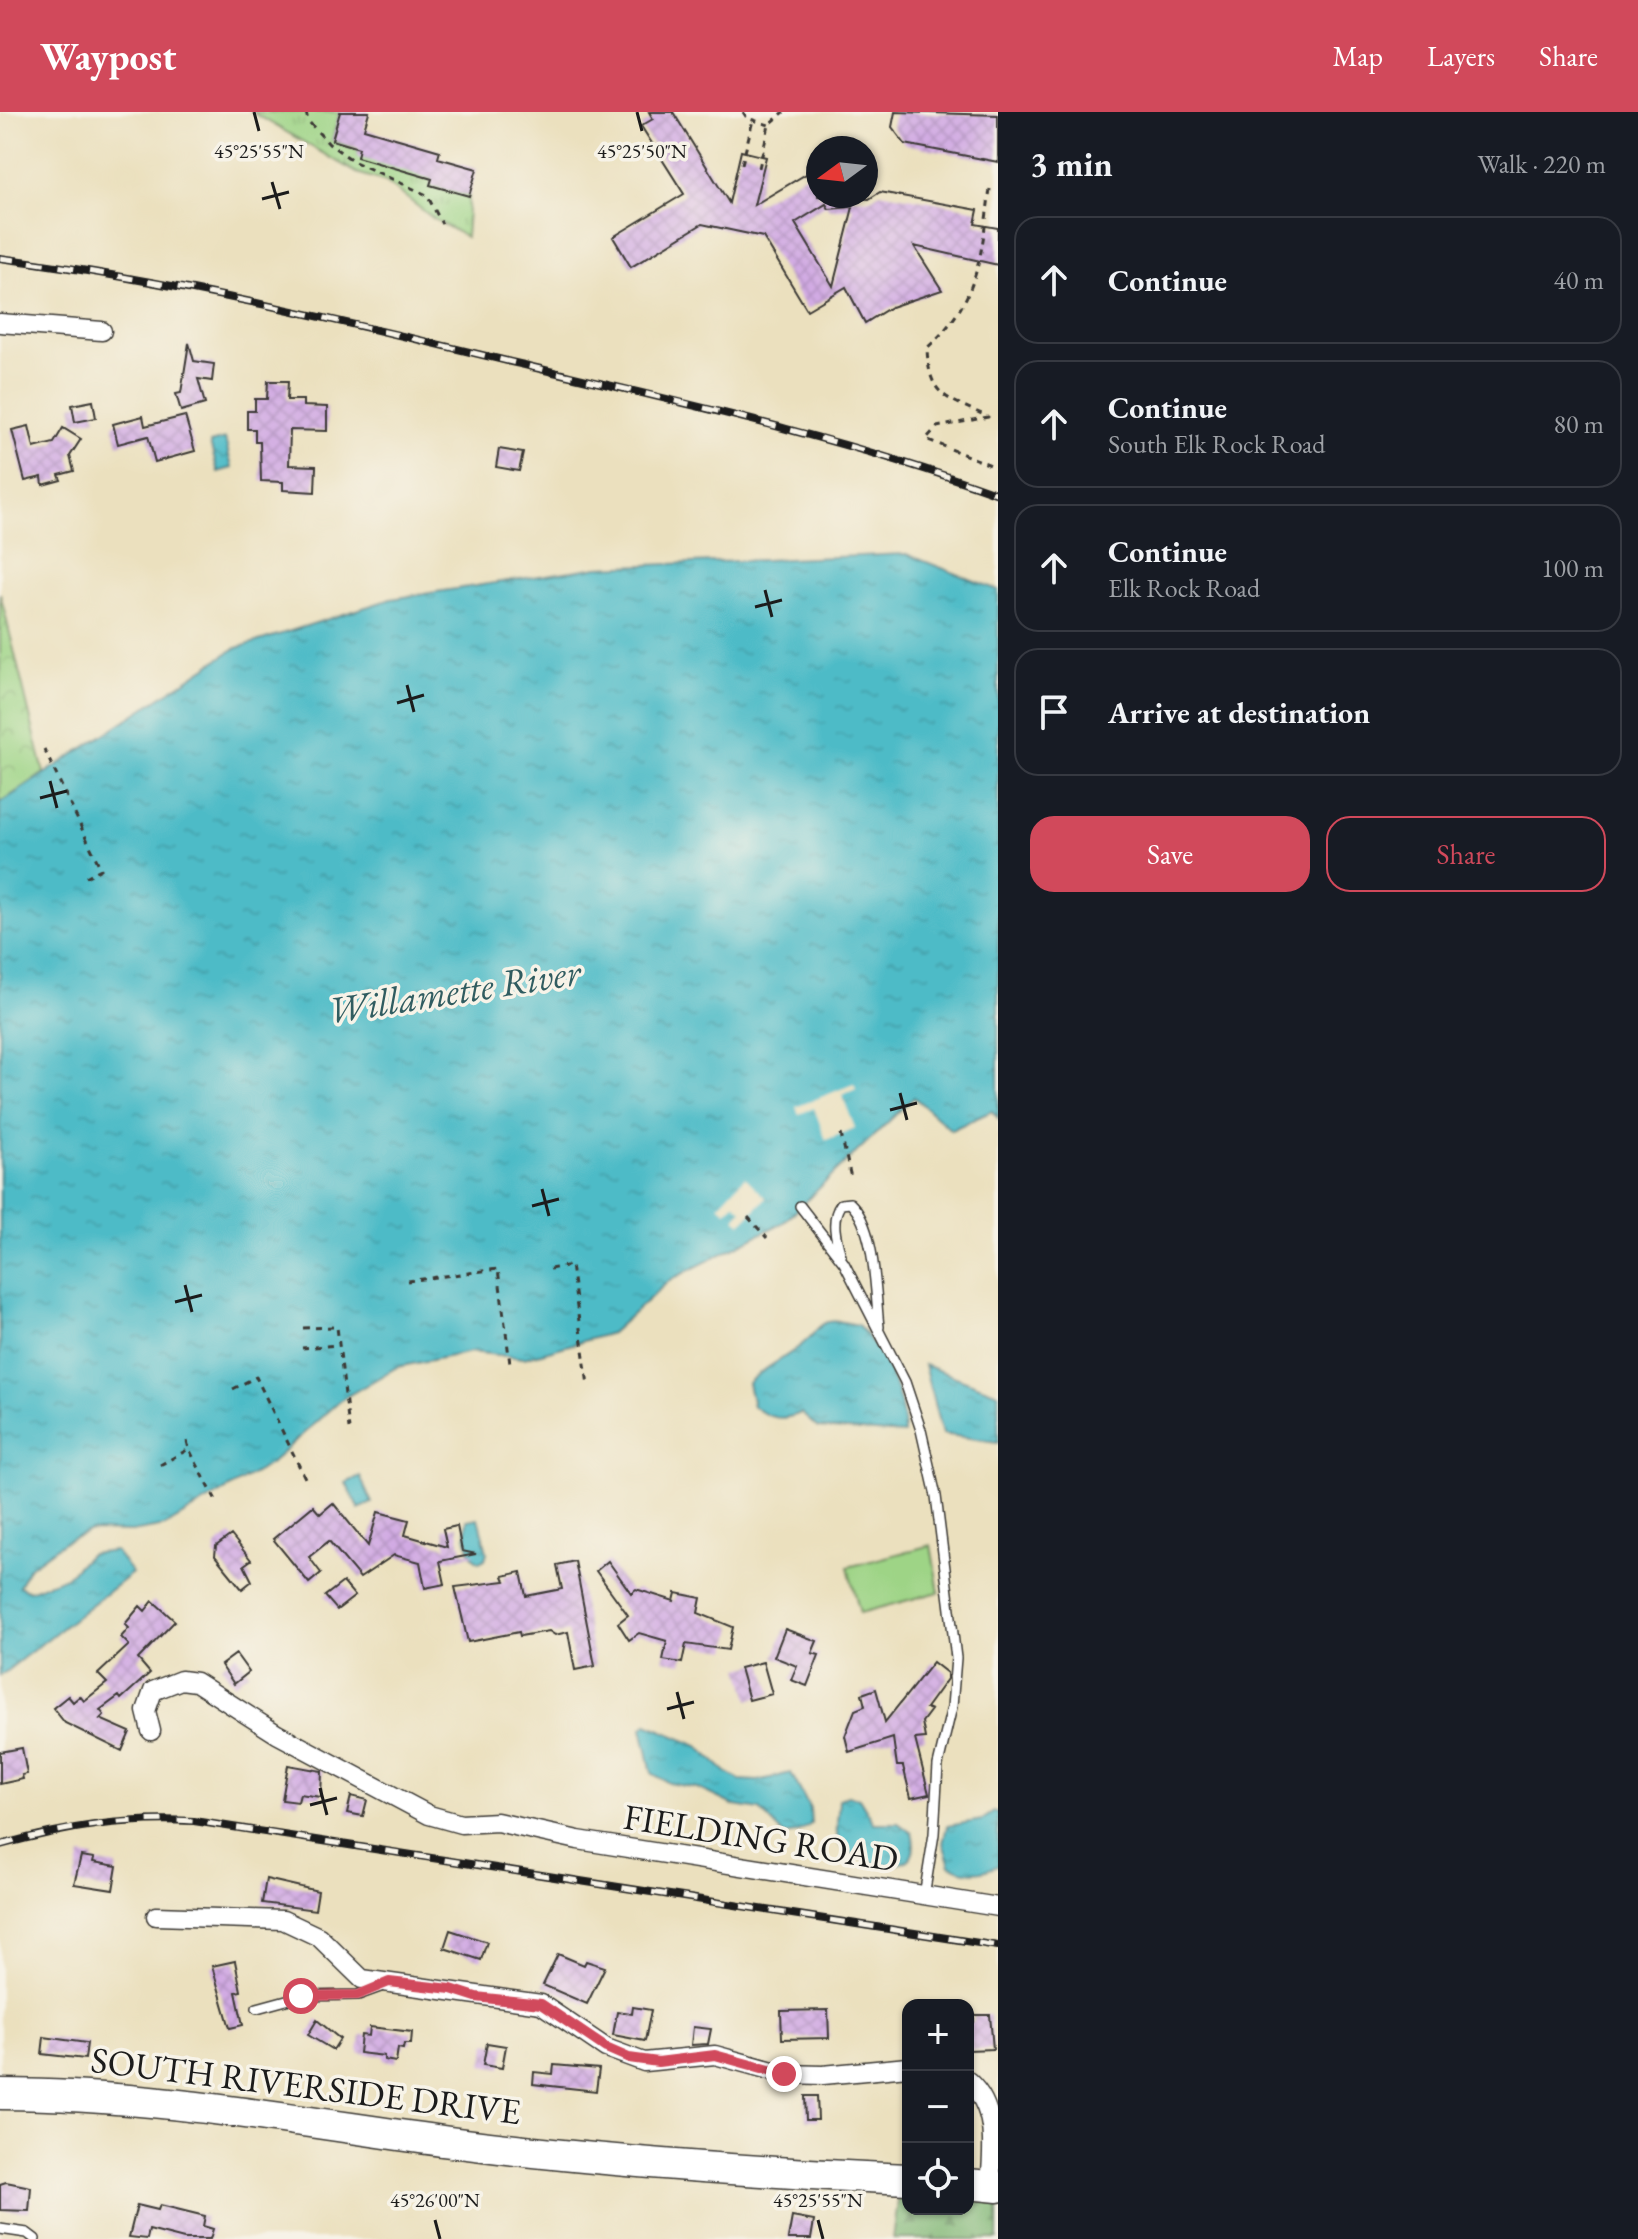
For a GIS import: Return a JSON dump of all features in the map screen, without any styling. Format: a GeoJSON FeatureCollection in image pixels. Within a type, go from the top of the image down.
{"type":"FeatureCollection","features":[{"type":"Feature","properties":{"kind":"main road","name":"SOUTH RIVERSIDE DRIVE"},"geometry":{"type":"LineString","coordinates":[[0,2094],[136,2100],[696,2169],[902,2179]]}},
{"type":"Feature","properties":{"kind":"street"},"geometry":{"type":"LineString","coordinates":[[0,323],[102,331]]}},
{"type":"Feature","properties":{"kind":"street","name":"FIELDING ROAD"},"geometry":{"type":"LineString","coordinates":[[151,1731],[146,1711],[153,1691],[181,1680],[196,1682],[277,1734],[429,1815],[461,1824],[514,1826],[578,1840],[998,1907]]}},
{"type":"Feature","properties":{"kind":"street"},"geometry":{"type":"LineString","coordinates":[[156,1916],[283,1920],[319,1937],[362,1979],[541,2004],[565,2017],[606,2048],[644,2062],[715,2055],[784,2074],[823,2075],[902,2068]]}},
{"type":"Feature","properties":{"kind":"street"},"geometry":{"type":"LineString","coordinates":[[974,2088],[991,2122],[985,2186]]}},
{"type":"Feature","properties":{"kind":"lane"},"geometry":{"type":"LineString","coordinates":[[844,1263],[835,1219],[841,1204],[850,1203],[859,1212],[867,1231],[880,1334]]}},
{"type":"Feature","properties":{"kind":"lane"},"geometry":{"type":"LineString","coordinates":[[800,1206],[844,1263],[905,1382],[921,1430],[936,1496],[956,1658],[952,1707],[938,1765],[934,1834],[924,1896]]}},
{"type":"Feature","properties":{"kind":"lane"},"geometry":{"type":"LineString","coordinates":[[257,2008],[301,1996],[366,1994],[389,1982]]}},
{"type":"Feature","properties":{"kind":"lane"},"geometry":{"type":"LineString","coordinates":[[0,2229],[27,2233],[35,2239]]}},
{"type":"Feature","properties":{"kind":"path"},"geometry":{"type":"LineString","coordinates":[[306,112],[308,121],[329,144],[355,162],[427,195],[442,224]]}},
{"type":"Feature","properties":{"kind":"path"},"geometry":{"type":"LineString","coordinates":[[743,112],[753,120],[769,125]]}},
{"type":"Feature","properties":{"kind":"path"},"geometry":{"type":"LineString","coordinates":[[759,168],[769,125],[784,112]]}},
{"type":"Feature","properties":{"kind":"path"},"geometry":{"type":"LineString","coordinates":[[742,164],[753,120]]}},
{"type":"Feature","properties":{"kind":"path"},"geometry":{"type":"LineString","coordinates":[[990,189],[977,276],[947,330],[927,348],[928,373],[938,392],[988,417],[937,427],[926,439],[998,468]]}},
{"type":"Feature","properties":{"kind":"path"},"geometry":{"type":"LineString","coordinates":[[44,749],[101,869],[82,879]]}},
{"type":"Feature","properties":{"kind":"path"},"geometry":{"type":"LineString","coordinates":[[841,1134],[851,1178]]}},
{"type":"Feature","properties":{"kind":"path"},"geometry":{"type":"LineString","coordinates":[[748,1217],[767,1238]]}},
{"type":"Feature","properties":{"kind":"path"},"geometry":{"type":"LineString","coordinates":[[550,1269],[571,1265],[588,1385]]}},
{"type":"Feature","properties":{"kind":"path"},"geometry":{"type":"LineString","coordinates":[[407,1281],[498,1269],[510,1364]]}},
{"type":"Feature","properties":{"kind":"path"},"geometry":{"type":"LineString","coordinates":[[303,1328],[337,1327],[349,1429]]}},
{"type":"Feature","properties":{"kind":"path"},"geometry":{"type":"LineString","coordinates":[[302,1348],[338,1345]]}},
{"type":"Feature","properties":{"kind":"path"},"geometry":{"type":"LineString","coordinates":[[233,1389],[256,1377],[306,1480]]}},
{"type":"Feature","properties":{"kind":"path"},"geometry":{"type":"LineString","coordinates":[[187,1441],[218,1504]]}},
{"type":"Feature","properties":{"kind":"path"},"geometry":{"type":"LineString","coordinates":[[160,1465],[189,1449]]}},
{"type":"Feature","properties":{"kind":"green space"},"geometry":{"type":"Polygon","coordinates":[[[252,112],[340,112],[332,140],[432,179],[431,185],[469,196],[466,237],[434,219],[386,182],[357,173],[252,112]]]}},
{"type":"Feature","properties":{"kind":"green space"},"geometry":{"type":"Polygon","coordinates":[[[0,593],[44,773],[0,803],[0,593]]]}},
{"type":"Feature","properties":{"kind":"green space"},"geometry":{"type":"Polygon","coordinates":[[[931,1545],[939,1592],[860,1613],[848,1567],[931,1545]]]}},
{"type":"Feature","properties":{"kind":"green space"},"geometry":{"type":"Polygon","coordinates":[[[899,2192],[902,2192],[902,2215],[974,2215],[974,2196],[998,2200],[998,2239],[893,2239],[899,2192]]]}},
{"type":"Feature","properties":{"kind":"water"},"geometry":{"type":"Polygon","coordinates":[[[225,439],[232,468],[218,472],[210,443],[225,439]]]}},
{"type":"Feature","properties":{"kind":"water","name":"Willamette River"},"geometry":{"type":"Polygon","coordinates":[[[906,554],[998,590],[998,1118],[992,1111],[951,1130],[914,1097],[784,1222],[670,1280],[611,1333],[524,1358],[471,1352],[397,1367],[339,1401],[270,1464],[165,1526],[132,1532],[91,1531],[64,1542],[28,1568],[19,1586],[29,1591],[66,1577],[90,1554],[115,1551],[132,1573],[0,1676],[0,803],[234,649],[391,599],[598,567],[906,554]]]}},
{"type":"Feature","properties":{"kind":"water"},"geometry":{"type":"Polygon","coordinates":[[[838,1321],[858,1325],[877,1350],[897,1389],[904,1434],[818,1428],[801,1413],[776,1417],[753,1406],[748,1383],[799,1347],[822,1324],[838,1321]]]}},
{"type":"Feature","properties":{"kind":"water"},"geometry":{"type":"Polygon","coordinates":[[[924,1365],[998,1393],[998,1442],[942,1434],[924,1365]]]}},
{"type":"Feature","properties":{"kind":"water"},"geometry":{"type":"Polygon","coordinates":[[[360,1476],[372,1503],[359,1509],[346,1483],[360,1476]]]}},
{"type":"Feature","properties":{"kind":"water"},"geometry":{"type":"Polygon","coordinates":[[[478,1518],[487,1552],[485,1559],[479,1562],[469,1549],[466,1531],[467,1520],[478,1518]]]}},
{"type":"Feature","properties":{"kind":"water"},"geometry":{"type":"Polygon","coordinates":[[[647,1724],[698,1746],[726,1772],[740,1780],[758,1781],[791,1773],[810,1809],[811,1824],[797,1833],[784,1835],[760,1810],[735,1806],[697,1788],[669,1783],[652,1773],[642,1728],[647,1724]]]}},
{"type":"Feature","properties":{"kind":"water"},"geometry":{"type":"Polygon","coordinates":[[[848,1796],[859,1798],[874,1823],[898,1823],[912,1833],[913,1850],[908,1859],[897,1864],[869,1861],[839,1843],[839,1799],[848,1796]]]}},
{"type":"Feature","properties":{"kind":"water"},"geometry":{"type":"Polygon","coordinates":[[[998,1812],[998,1865],[974,1872],[950,1865],[943,1843],[947,1826],[982,1820],[998,1812]]]}},
{"type":"Feature","properties":{"kind":"pier"},"geometry":{"type":"Polygon","coordinates":[[[854,1084],[856,1089],[842,1095],[855,1128],[826,1140],[814,1108],[799,1114],[796,1107],[854,1084]]]}},
{"type":"Feature","properties":{"kind":"pier"},"geometry":{"type":"Polygon","coordinates":[[[745,1177],[766,1198],[741,1224],[735,1218],[742,1210],[735,1203],[726,1211],[719,1205],[745,1177]]]}},
{"type":"Feature","properties":{"kind":"building"},"geometry":{"type":"Polygon","coordinates":[[[340,112],[369,112],[364,129],[440,151],[438,158],[477,169],[469,196],[430,185],[432,179],[357,157],[359,148],[332,140],[340,112]]]}},
{"type":"Feature","properties":{"kind":"building"},"geometry":{"type":"Polygon","coordinates":[[[649,112],[673,112],[729,203],[741,151],[766,157],[754,205],[806,174],[806,208],[819,208],[795,223],[833,286],[853,208],[878,208],[880,192],[978,210],[975,224],[998,228],[998,265],[914,246],[942,290],[891,307],[865,323],[846,287],[807,310],[763,237],[702,224],[631,267],[613,237],[684,194],[641,126],[653,119],[649,112]]]}},
{"type":"Feature","properties":{"kind":"building"},"geometry":{"type":"Polygon","coordinates":[[[895,112],[998,115],[998,162],[905,144],[892,127],[895,112]]]}},
{"type":"Feature","properties":{"kind":"building"},"geometry":{"type":"Polygon","coordinates":[[[189,343],[194,361],[214,364],[212,381],[198,379],[205,404],[181,411],[176,394],[181,393],[189,343]]]}},
{"type":"Feature","properties":{"kind":"building"},"geometry":{"type":"Polygon","coordinates":[[[268,381],[288,381],[287,400],[303,400],[303,406],[327,407],[327,431],[290,430],[289,465],[316,466],[315,492],[283,490],[283,482],[261,481],[260,442],[255,442],[255,429],[247,429],[247,411],[255,411],[255,399],[267,399],[268,381]]]}},
{"type":"Feature","properties":{"kind":"building"},"geometry":{"type":"Polygon","coordinates":[[[93,401],[96,418],[75,422],[72,405],[93,401]]]}},
{"type":"Feature","properties":{"kind":"building"},"geometry":{"type":"Polygon","coordinates":[[[143,416],[145,426],[185,416],[195,451],[155,462],[148,436],[118,444],[113,424],[143,416]]]}},
{"type":"Feature","properties":{"kind":"building"},"geometry":{"type":"Polygon","coordinates":[[[29,426],[34,448],[54,443],[63,428],[81,439],[70,456],[74,471],[59,475],[61,480],[43,485],[42,477],[25,481],[12,430],[29,426]]]}},
{"type":"Feature","properties":{"kind":"building"},"geometry":{"type":"Polygon","coordinates":[[[499,449],[523,453],[519,471],[496,467],[499,449]]]}},
{"type":"Feature","properties":{"kind":"building"},"geometry":{"type":"Polygon","coordinates":[[[333,1503],[368,1546],[378,1512],[409,1520],[405,1535],[447,1547],[443,1529],[457,1526],[462,1551],[476,1554],[440,1561],[445,1584],[425,1588],[420,1562],[394,1555],[360,1578],[329,1541],[309,1557],[321,1573],[309,1583],[273,1539],[313,1506],[320,1514],[333,1503]]]}},
{"type":"Feature","properties":{"kind":"building"},"geometry":{"type":"Polygon","coordinates":[[[231,1535],[251,1560],[244,1565],[252,1581],[242,1589],[215,1556],[216,1546],[231,1535]]]}},
{"type":"Feature","properties":{"kind":"building"},"geometry":{"type":"Polygon","coordinates":[[[575,1561],[595,1666],[575,1670],[568,1632],[555,1635],[549,1631],[520,1636],[519,1632],[468,1642],[455,1587],[505,1581],[503,1576],[521,1572],[526,1596],[562,1589],[557,1565],[575,1561]]]}},
{"type":"Feature","properties":{"kind":"building"},"geometry":{"type":"Polygon","coordinates":[[[608,1561],[631,1593],[636,1589],[674,1601],[676,1593],[701,1598],[698,1613],[733,1627],[728,1650],[686,1644],[682,1663],[663,1660],[667,1641],[639,1633],[629,1640],[618,1623],[628,1615],[596,1571],[608,1561]]]}},
{"type":"Feature","properties":{"kind":"building"},"geometry":{"type":"Polygon","coordinates":[[[343,1582],[355,1596],[337,1610],[325,1596],[343,1582]]]}},
{"type":"Feature","properties":{"kind":"building"},"geometry":{"type":"Polygon","coordinates":[[[153,1601],[175,1621],[138,1659],[150,1673],[121,1699],[119,1696],[100,1710],[104,1715],[100,1719],[130,1732],[122,1751],[65,1723],[53,1708],[68,1696],[73,1702],[80,1696],[84,1701],[107,1683],[98,1674],[129,1645],[121,1637],[129,1628],[125,1624],[140,1606],[145,1611],[153,1601]]]}},
{"type":"Feature","properties":{"kind":"building"},"geometry":{"type":"Polygon","coordinates":[[[785,1629],[817,1641],[812,1653],[819,1655],[807,1686],[791,1680],[797,1666],[774,1657],[785,1629]]]}},
{"type":"Feature","properties":{"kind":"building"},"geometry":{"type":"Polygon","coordinates":[[[236,1654],[249,1672],[234,1684],[221,1665],[236,1654]]]}},
{"type":"Feature","properties":{"kind":"building"},"geometry":{"type":"Polygon","coordinates":[[[763,1662],[772,1694],[749,1700],[740,1668],[763,1662]]]}},
{"type":"Feature","properties":{"kind":"building"},"geometry":{"type":"Polygon","coordinates":[[[933,1662],[947,1673],[947,1679],[926,1708],[931,1710],[922,1722],[925,1738],[915,1739],[929,1794],[911,1798],[903,1766],[897,1766],[893,1738],[849,1752],[845,1736],[855,1710],[865,1706],[862,1694],[876,1689],[885,1722],[933,1662]]]}},
{"type":"Feature","properties":{"kind":"building"},"geometry":{"type":"Polygon","coordinates":[[[22,1748],[27,1774],[22,1775],[23,1779],[0,1784],[0,1752],[22,1748]]]}},
{"type":"Feature","properties":{"kind":"building"},"geometry":{"type":"Polygon","coordinates":[[[288,1765],[322,1771],[321,1797],[300,1794],[298,1802],[282,1800],[288,1765]]]}},
{"type":"Feature","properties":{"kind":"building"},"geometry":{"type":"Polygon","coordinates":[[[351,1796],[367,1800],[363,1816],[347,1813],[351,1796]]]}},
{"type":"Feature","properties":{"kind":"building"},"geometry":{"type":"Polygon","coordinates":[[[81,1856],[94,1858],[93,1862],[117,1866],[113,1890],[74,1884],[81,1856]]]}},
{"type":"Feature","properties":{"kind":"building"},"geometry":{"type":"Polygon","coordinates":[[[266,1879],[318,1891],[315,1910],[262,1903],[266,1879]]]}},
{"type":"Feature","properties":{"kind":"building"},"geometry":{"type":"Polygon","coordinates":[[[450,1930],[487,1942],[481,1960],[444,1948],[450,1930]]]}},
{"type":"Feature","properties":{"kind":"building"},"geometry":{"type":"Polygon","coordinates":[[[558,1954],[584,1965],[586,1961],[605,1967],[587,2004],[543,1985],[558,1954]]]}},
{"type":"Feature","properties":{"kind":"building"},"geometry":{"type":"Polygon","coordinates":[[[235,1961],[241,1991],[236,1992],[243,2025],[230,2028],[212,1966],[235,1961]]]}},
{"type":"Feature","properties":{"kind":"building"},"geometry":{"type":"Polygon","coordinates":[[[633,2007],[651,2010],[645,2041],[613,2035],[617,2012],[632,2014],[633,2007]]]}},
{"type":"Feature","properties":{"kind":"building"},"geometry":{"type":"Polygon","coordinates":[[[828,2010],[829,2038],[782,2039],[781,2011],[828,2010]]]}},
{"type":"Feature","properties":{"kind":"building"},"geometry":{"type":"Polygon","coordinates":[[[974,2015],[990,2015],[993,2049],[974,2050],[974,2015]]]}},
{"type":"Feature","properties":{"kind":"building"},"geometry":{"type":"Polygon","coordinates":[[[317,2020],[340,2039],[333,2050],[308,2035],[317,2020]]]}},
{"type":"Feature","properties":{"kind":"building"},"geometry":{"type":"Polygon","coordinates":[[[370,2027],[412,2032],[411,2044],[404,2044],[403,2049],[398,2048],[396,2062],[384,2060],[384,2056],[359,2053],[361,2035],[369,2036],[370,2027]]]}},
{"type":"Feature","properties":{"kind":"building"},"geometry":{"type":"Polygon","coordinates":[[[693,2027],[711,2029],[708,2044],[691,2045],[693,2027]]]}},
{"type":"Feature","properties":{"kind":"building"},"geometry":{"type":"Polygon","coordinates":[[[44,2037],[87,2043],[85,2059],[42,2054],[44,2037]]]}},
{"type":"Feature","properties":{"kind":"building"},"geometry":{"type":"Polygon","coordinates":[[[487,2043],[506,2046],[502,2068],[483,2065],[487,2043]]]}},
{"type":"Feature","properties":{"kind":"building"},"geometry":{"type":"Polygon","coordinates":[[[554,2065],[599,2069],[596,2091],[533,2084],[534,2072],[553,2074],[554,2065]]]}},
{"type":"Feature","properties":{"kind":"building"},"geometry":{"type":"Polygon","coordinates":[[[805,2096],[817,2096],[818,2120],[806,2120],[805,2096]]]}},
{"type":"Feature","properties":{"kind":"building"},"geometry":{"type":"Polygon","coordinates":[[[6,2182],[31,2187],[29,2211],[0,2210],[0,2184],[6,2182]]]}},
{"type":"Feature","properties":{"kind":"building"},"geometry":{"type":"Polygon","coordinates":[[[137,2205],[158,2210],[160,2205],[205,2216],[203,2226],[213,2229],[210,2239],[184,2239],[149,2230],[147,2239],[129,2237],[137,2205]]]}},
{"type":"Feature","properties":{"kind":"building"},"geometry":{"type":"Polygon","coordinates":[[[792,2217],[814,2221],[811,2239],[788,2239],[792,2217]]]}},
{"type":"Feature","properties":{"kind":"railway"},"geometry":{"type":"LineString","coordinates":[[0,258],[135,279],[399,335],[767,424],[883,456],[998,494]]}},
{"type":"Feature","properties":{"kind":"railway"},"geometry":{"type":"LineString","coordinates":[[0,1845],[96,1825],[194,1821],[998,1946]]}},
{"type":"Feature","properties":{"kind":"route"},"geometry":{"type":"LineString","coordinates":[[301,1996],[366,1994],[389,1982],[451,1989],[476,1997],[541,2004],[570,2020],[606,2048],[644,2062],[715,2055],[750,2062],[762,2069],[784,2074]]}}]}
